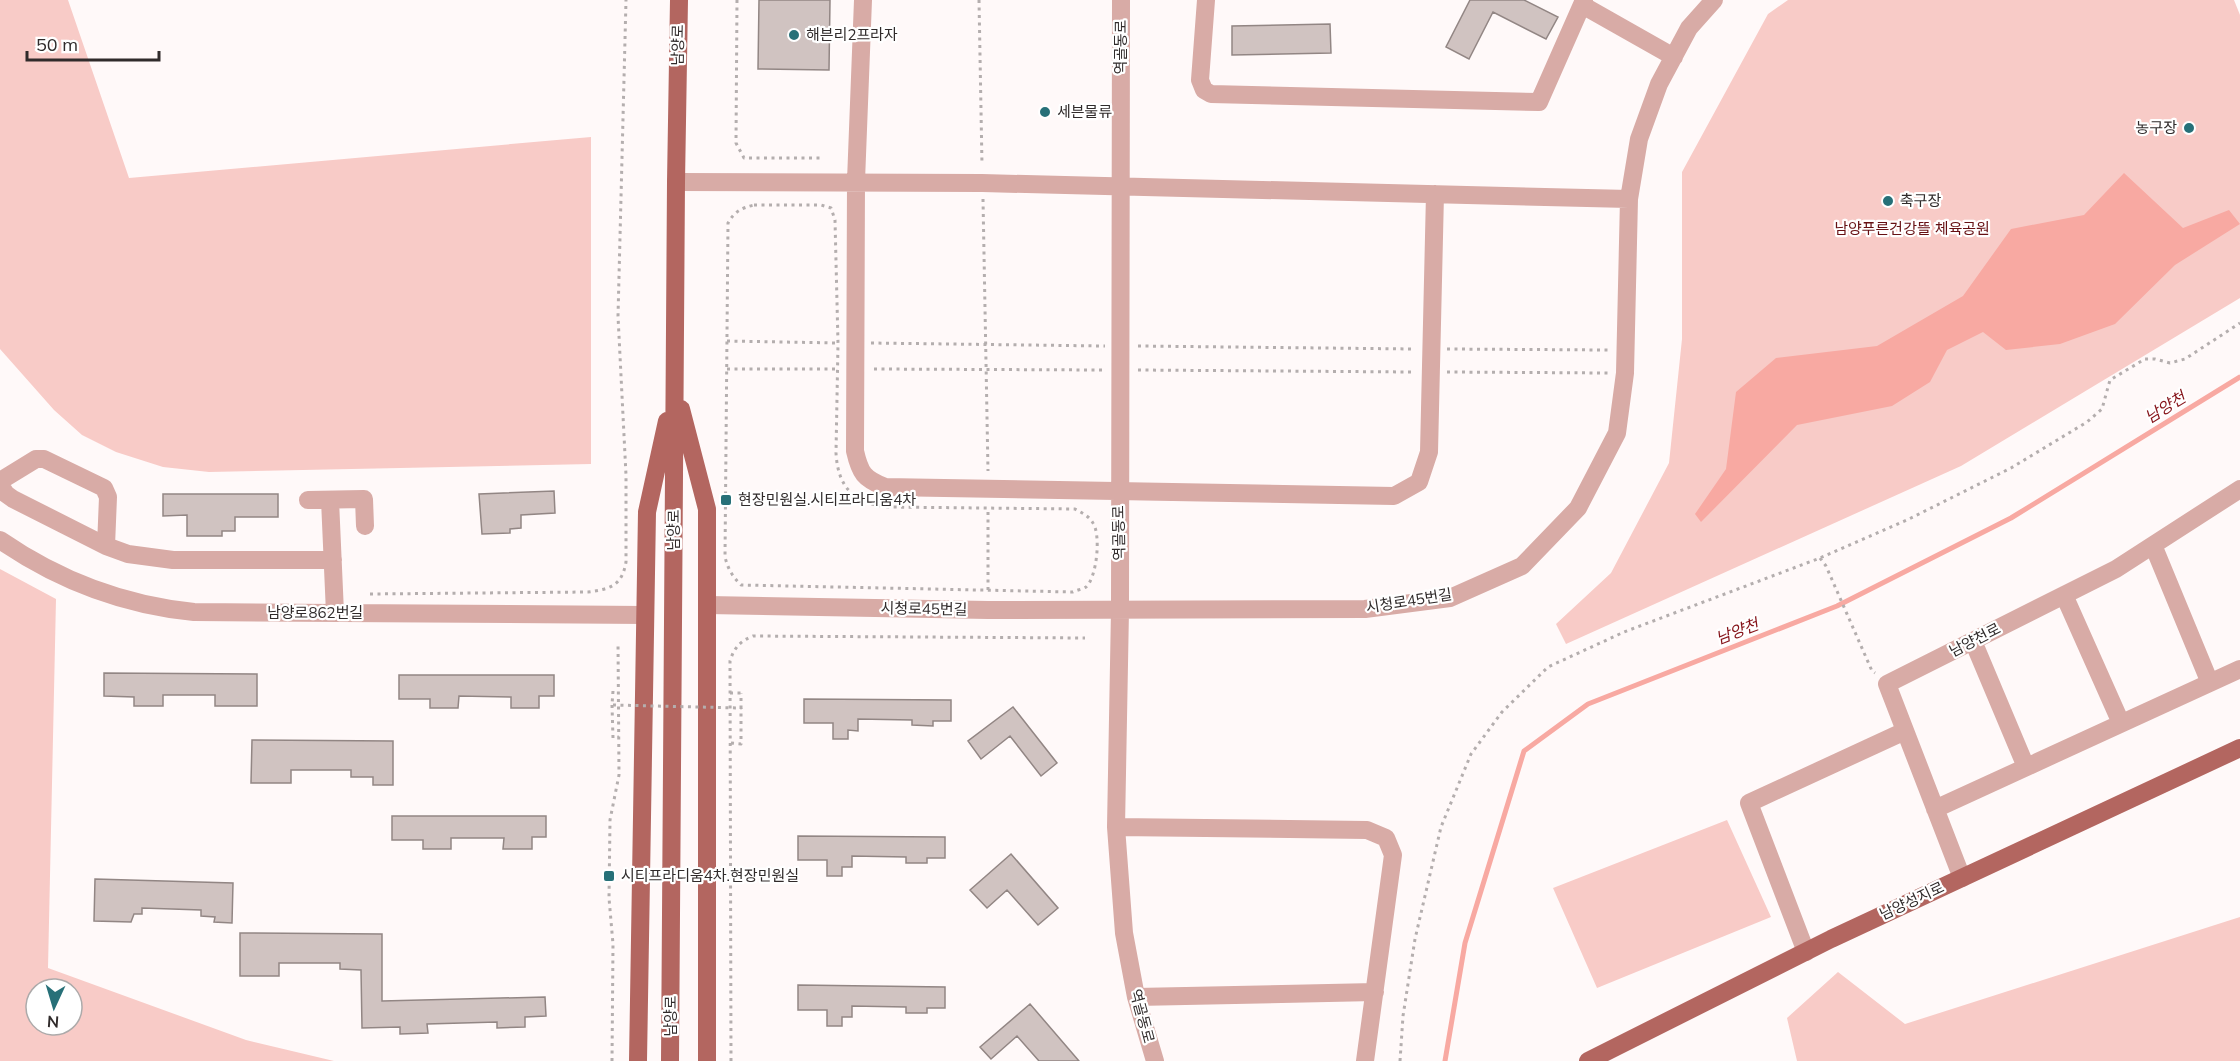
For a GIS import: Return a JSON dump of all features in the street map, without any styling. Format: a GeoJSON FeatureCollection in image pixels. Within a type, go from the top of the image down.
{"type":"FeatureCollection","features":[{"type":"Feature","properties":{"kind":"main road","name":"남양로"},"geometry":{"type":"LineString","coordinates":[[670,1061],[679,0]]}},
{"type":"Feature","properties":{"kind":"main road"},"geometry":{"type":"LineString","coordinates":[[675,387],[708,509],[707,1061]]}},
{"type":"Feature","properties":{"kind":"main road"},"geometry":{"type":"LineString","coordinates":[[638,1061],[647,512],[675,387]]}},
{"type":"Feature","properties":{"kind":"main road","name":"남양성지로"},"geometry":{"type":"LineString","coordinates":[[1592,1060],[1806,952],[2240,748]]}},
{"type":"Feature","properties":{"kind":"street"},"geometry":{"type":"LineString","coordinates":[[863,0],[856,181],[855,451],[858,465],[869,481],[885,487],[1394,496],[1419,482],[1429,452],[1435,194]]}},
{"type":"Feature","properties":{"kind":"street","name":"역골동로"},"geometry":{"type":"LineString","coordinates":[[1121,0],[1118,490],[1120,610],[1116,827],[1124,933],[1136,997],[1155,1061]]}},
{"type":"Feature","properties":{"kind":"street"},"geometry":{"type":"LineString","coordinates":[[1206,0],[1200,80],[1204,90],[1211,94],[1539,102],[1583,2],[1674,57]]}},
{"type":"Feature","properties":{"kind":"street","name":"시청로45번길"},"geometry":{"type":"LineString","coordinates":[[707,605],[988,610],[1365,609],[1449,598],[1522,566],[1578,508],[1617,433],[1625,373],[1629,200],[1639,140],[1659,84],[1689,28],[1714,0]]}},
{"type":"Feature","properties":{"kind":"street"},"geometry":{"type":"LineString","coordinates":[[676,182],[982,183],[1629,200]]}},
{"type":"Feature","properties":{"kind":"street"},"geometry":{"type":"LineString","coordinates":[[106,546],[108,497],[104,488],[44,459],[36,459],[0,483],[6,494],[13,499],[106,546],[128,554],[173,560],[333,560]]}},
{"type":"Feature","properties":{"kind":"street","name":"남양천로"},"geometry":{"type":"LineString","coordinates":[[1962,878],[1887,684],[2116,569],[2239,491]]}},
{"type":"Feature","properties":{"kind":"street"},"geometry":{"type":"LineString","coordinates":[[308,500],[364,499],[365,526]]}},
{"type":"Feature","properties":{"kind":"street"},"geometry":{"type":"LineString","coordinates":[[330,500],[335,613]]}},
{"type":"Feature","properties":{"kind":"street","name":"남양로862번길"},"geometry":{"type":"LineString","coordinates":[[0,540],[56,573],[135,603],[163,609],[194,612],[645,615]]}},
{"type":"Feature","properties":{"kind":"street"},"geometry":{"type":"LineString","coordinates":[[2153,544],[2210,683]]}},
{"type":"Feature","properties":{"kind":"street"},"geometry":{"type":"LineString","coordinates":[[2064,595],[2121,723]]}},
{"type":"Feature","properties":{"kind":"street"},"geometry":{"type":"LineString","coordinates":[[1973,641],[2026,767]]}},
{"type":"Feature","properties":{"kind":"street"},"geometry":{"type":"LineString","coordinates":[[1935,809],[2240,669]]}},
{"type":"Feature","properties":{"kind":"street"},"geometry":{"type":"LineString","coordinates":[[1806,952],[1749,804],[1905,731]]}},
{"type":"Feature","properties":{"kind":"street"},"geometry":{"type":"LineString","coordinates":[[1116,827],[1367,830],[1386,838],[1393,855],[1365,1061]]}},
{"type":"Feature","properties":{"kind":"street"},"geometry":{"type":"LineString","coordinates":[[1136,997],[1375,992]]}},
{"type":"Feature","properties":{"kind":"path"},"geometry":{"type":"LineString","coordinates":[[365,594],[588,592],[608,589],[618,582],[624,572],[626,476],[618,316],[626,0]]}},
{"type":"Feature","properties":{"kind":"path"},"geometry":{"type":"LineString","coordinates":[[738,0],[736,143],[744,158],[823,158]]}},
{"type":"Feature","properties":{"kind":"path"},"geometry":{"type":"LineString","coordinates":[[979,0],[988,590]]}},
{"type":"Feature","properties":{"kind":"path"},"geometry":{"type":"LineString","coordinates":[[1400,1061],[1403,1016],[1415,939],[1441,827],[1471,754],[1502,712],[1548,667],[1624,632],[1820,558],[1908,519],[2011,468],[2087,422],[2102,409],[2110,380],[2145,359],[2155,358],[2170,363],[2185,359],[2240,323]]}},
{"type":"Feature","properties":{"kind":"path"},"geometry":{"type":"LineString","coordinates":[[727,341],[1625,351]]}},
{"type":"Feature","properties":{"kind":"path"},"geometry":{"type":"LineString","coordinates":[[727,369],[1625,373]]}},
{"type":"Feature","properties":{"kind":"path"},"geometry":{"type":"LineString","coordinates":[[1820,558],[1826,566],[1872,671]]}},
{"type":"Feature","properties":{"kind":"path"},"geometry":{"type":"LineString","coordinates":[[731,1061],[730,661],[734,650],[743,639],[753,636],[1085,638]]}},
{"type":"Feature","properties":{"kind":"path"},"geometry":{"type":"LineString","coordinates":[[612,1061],[613,944],[609,898],[610,831],[619,775],[618,642]]}},
{"type":"Feature","properties":{"kind":"path"},"geometry":{"type":"LineString","coordinates":[[618,691],[613,691],[612,705],[613,738],[619,737]]}},
{"type":"Feature","properties":{"kind":"path"},"geometry":{"type":"LineString","coordinates":[[730,693],[741,693],[741,744],[730,743]]}},
{"type":"Feature","properties":{"kind":"path"},"geometry":{"type":"LineString","coordinates":[[612,705],[741,708]]}},
{"type":"Feature","properties":{"kind":"green space"},"geometry":{"type":"Polygon","coordinates":[[[0,0],[68,0],[129,178],[591,137],[591,464],[209,472],[163,467],[116,452],[82,435],[54,410],[0,349],[0,0]]]}},
{"type":"Feature","properties":{"kind":"green space","name":"남양푸른건강뜰 체육공원"},"geometry":{"type":"Polygon","coordinates":[[[1788,0],[2234,0],[2240,15],[2240,298],[1961,466],[1566,644],[1556,624],[1611,573],[1669,463],[1682,339],[1682,172],[1768,14],[1788,0]]]}},
{"type":"Feature","properties":{"kind":"green space"},"geometry":{"type":"Polygon","coordinates":[[[0,569],[56,599],[48,968],[73,977],[24,977],[24,1037],[84,1037],[84,981],[246,1040],[334,1061],[0,1061],[0,569]]]}},
{"type":"Feature","properties":{"kind":"green space"},"geometry":{"type":"Polygon","coordinates":[[[1727,820],[1771,917],[1597,988],[1553,888],[1727,820]]]}},
{"type":"Feature","properties":{"kind":"green space"},"geometry":{"type":"Polygon","coordinates":[[[2240,917],[2240,1061],[1797,1061],[1787,1018],[1838,972],[1905,1024],[2240,917]]]}},
{"type":"Feature","properties":{"kind":"shaded area"},"geometry":{"type":"Polygon","coordinates":[[[2124,173],[2183,228],[2229,210],[2240,224],[2175,265],[2115,324],[2060,344],[2006,350],[1983,332],[1947,350],[1930,382],[1892,406],[1797,425],[1701,522],[1695,514],[1726,469],[1736,392],[1776,358],[1877,346],[1963,296],[2011,229],[2084,215],[2124,173]]]}},
{"type":"Feature","properties":{"kind":"building","name":"해븐리2프라자"},"geometry":{"type":"Polygon","coordinates":[[[759,0],[830,0],[829,70],[758,69],[759,0]]]}},
{"type":"Feature","properties":{"kind":"building"},"geometry":{"type":"Polygon","coordinates":[[[1470,0],[1524,0],[1558,17],[1546,39],[1493,12],[1469,59],[1446,47],[1470,0]]]}},
{"type":"Feature","properties":{"kind":"building"},"geometry":{"type":"Polygon","coordinates":[[[1330,24],[1331,53],[1232,55],[1232,26],[1330,24]]]}},
{"type":"Feature","properties":{"kind":"building"},"geometry":{"type":"Polygon","coordinates":[[[554,491],[555,513],[521,515],[521,528],[510,529],[510,533],[482,534],[479,494],[554,491]]]}},
{"type":"Feature","properties":{"kind":"building"},"geometry":{"type":"Polygon","coordinates":[[[163,494],[278,494],[278,517],[235,517],[235,531],[222,531],[222,536],[187,536],[187,515],[163,516],[163,494]]]}},
{"type":"Feature","properties":{"kind":"building"},"geometry":{"type":"Polygon","coordinates":[[[104,673],[257,674],[257,706],[215,706],[215,695],[163,695],[163,706],[134,706],[134,697],[104,696],[104,673]]]}},
{"type":"Feature","properties":{"kind":"building"},"geometry":{"type":"Polygon","coordinates":[[[399,675],[554,675],[554,696],[539,696],[539,708],[511,708],[511,697],[459,696],[458,708],[430,708],[430,699],[399,699],[399,675]]]}},
{"type":"Feature","properties":{"kind":"building"},"geometry":{"type":"Polygon","coordinates":[[[804,699],[951,700],[951,721],[933,721],[933,726],[912,725],[912,720],[858,719],[858,731],[848,730],[848,739],[833,739],[833,723],[804,723],[804,699]]]}},
{"type":"Feature","properties":{"kind":"building"},"geometry":{"type":"Polygon","coordinates":[[[1013,707],[1057,763],[1041,776],[1010,736],[981,759],[968,741],[1013,707]]]}},
{"type":"Feature","properties":{"kind":"building"},"geometry":{"type":"Polygon","coordinates":[[[252,740],[393,741],[393,785],[373,785],[373,777],[351,777],[351,770],[291,770],[291,783],[251,783],[252,740]]]}},
{"type":"Feature","properties":{"kind":"building"},"geometry":{"type":"Polygon","coordinates":[[[392,816],[546,816],[546,837],[532,837],[532,849],[503,849],[504,838],[451,838],[451,849],[423,849],[423,840],[392,840],[392,816]]]}},
{"type":"Feature","properties":{"kind":"building"},"geometry":{"type":"Polygon","coordinates":[[[798,836],[945,837],[945,858],[927,858],[927,863],[906,863],[906,857],[852,856],[852,867],[842,867],[842,876],[827,876],[827,860],[798,860],[798,836]]]}},
{"type":"Feature","properties":{"kind":"building"},"geometry":{"type":"Polygon","coordinates":[[[1011,854],[1058,908],[1038,925],[1007,890],[987,908],[970,890],[1011,854]]]}},
{"type":"Feature","properties":{"kind":"building"},"geometry":{"type":"Polygon","coordinates":[[[95,879],[233,883],[232,923],[214,922],[215,917],[201,916],[201,910],[142,908],[142,914],[134,914],[131,922],[94,921],[95,879]]]}},
{"type":"Feature","properties":{"kind":"building"},"geometry":{"type":"Polygon","coordinates":[[[240,933],[382,934],[382,1001],[545,997],[546,1016],[525,1017],[525,1027],[497,1028],[497,1022],[427,1024],[428,1033],[400,1034],[400,1027],[362,1028],[361,970],[340,969],[340,963],[279,963],[279,976],[240,976],[240,933]]]}},
{"type":"Feature","properties":{"kind":"building"},"geometry":{"type":"Polygon","coordinates":[[[798,985],[945,987],[945,1008],[927,1008],[927,1013],[906,1013],[906,1007],[852,1006],[852,1017],[842,1017],[842,1026],[827,1026],[827,1010],[798,1010],[798,985]]]}},
{"type":"Feature","properties":{"kind":"building"},"geometry":{"type":"Polygon","coordinates":[[[1030,1004],[1079,1061],[1039,1061],[1017,1036],[991,1059],[980,1047],[1030,1004]]]}},
{"type":"Feature","properties":{"kind":"waterway","name":"남양천"},"geometry":{"type":"LineString","coordinates":[[1445,1061],[1465,943],[1524,751],[1588,704],[1837,606],[2011,518],[2240,377]]}},
{"type":"Feature","properties":{"kind":"place","name":"해븐리2프라자"},"geometry":{"type":"Point","coordinates":[794,35]}},
{"type":"Feature","properties":{"kind":"place","name":"세븐물류"},"geometry":{"type":"Point","coordinates":[1045,112]}},
{"type":"Feature","properties":{"kind":"place","name":"농구장"},"geometry":{"type":"Point","coordinates":[2189,128]}},
{"type":"Feature","properties":{"kind":"place","name":"축구장"},"geometry":{"type":"Point","coordinates":[1888,201]}},
{"type":"Feature","properties":{"kind":"place","name":"현장민원실.시티프라디움4차"},"geometry":{"type":"Point","coordinates":[726,500]}},
{"type":"Feature","properties":{"kind":"place","name":"시티프라디움4차.현장민원실"},"geometry":{"type":"Point","coordinates":[609,876]}}]}
